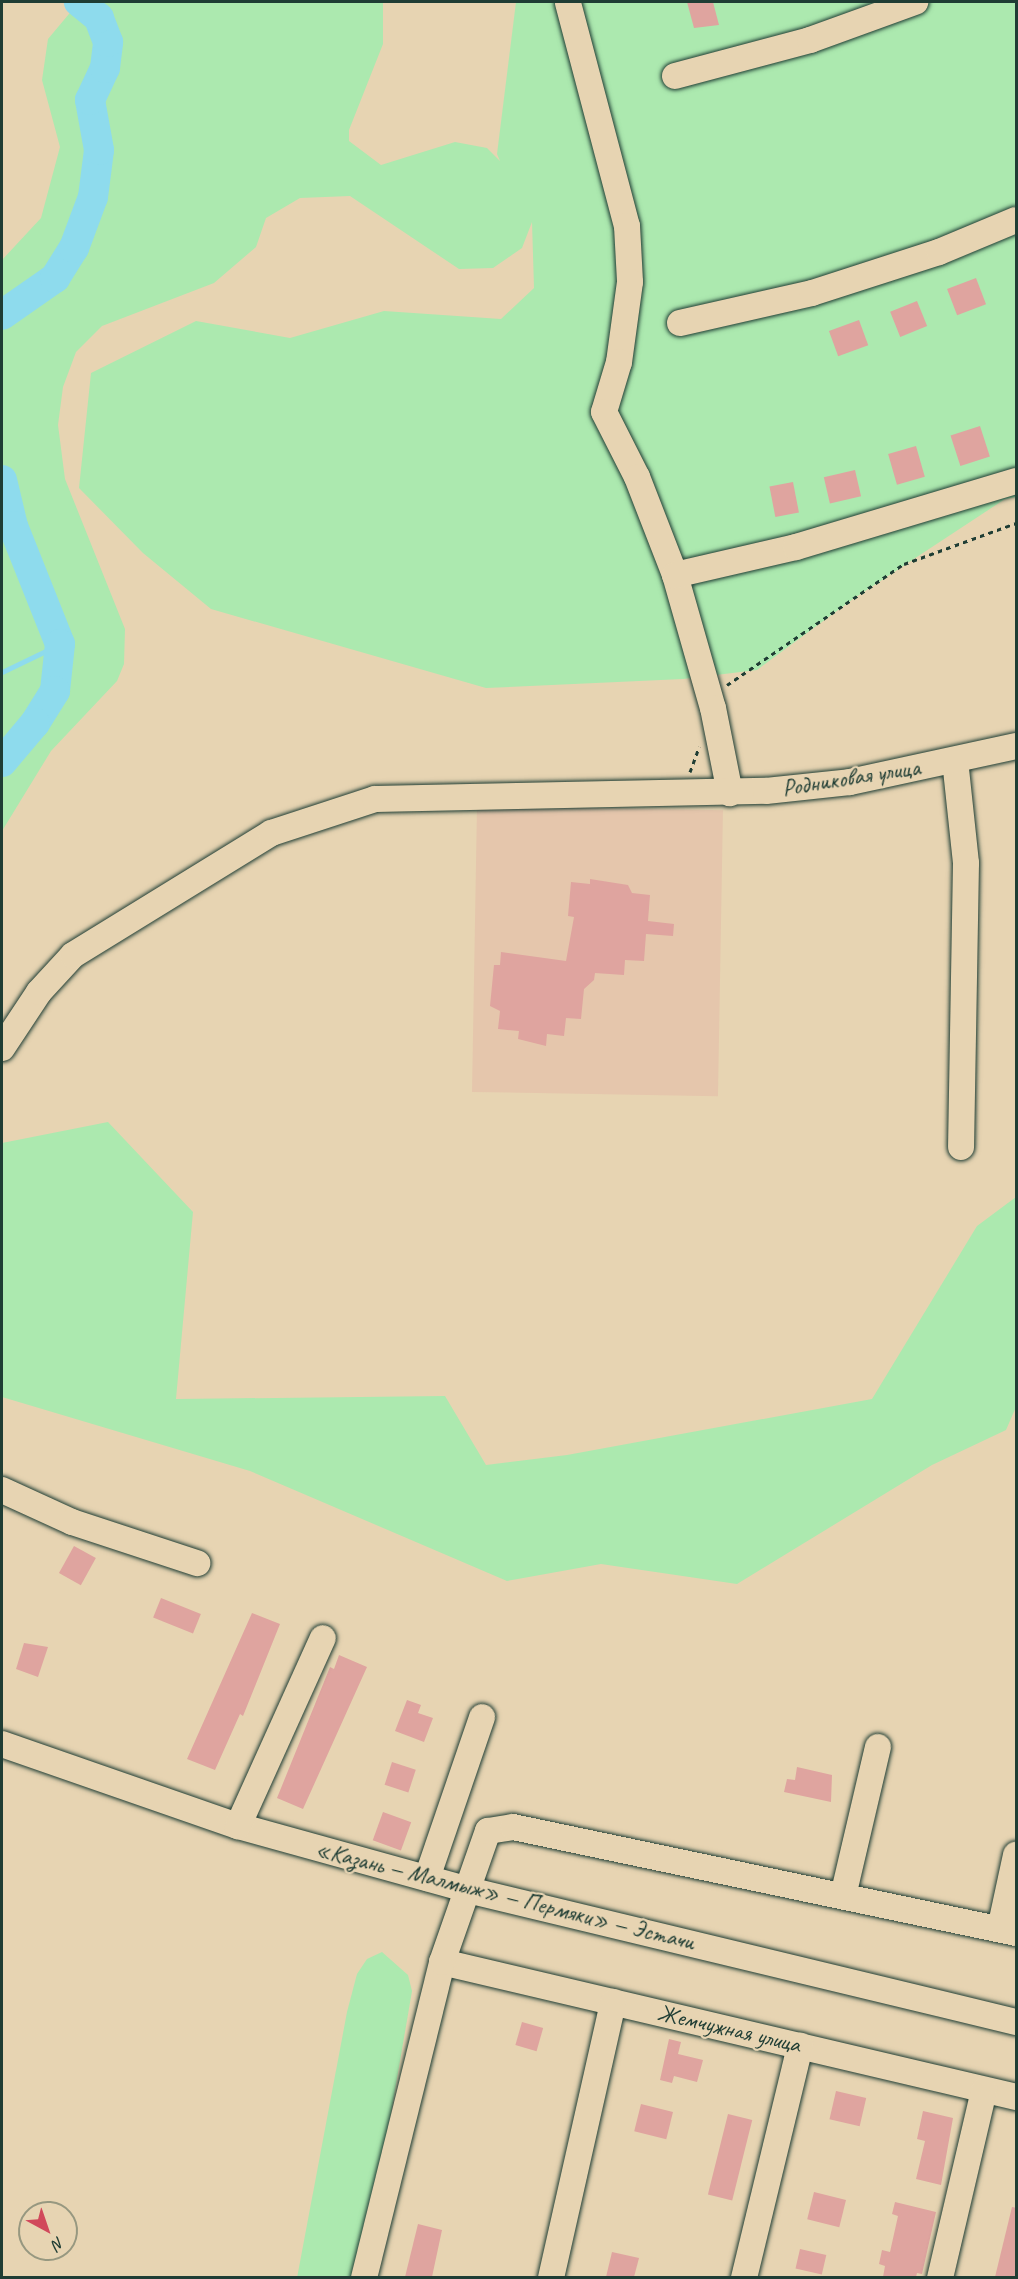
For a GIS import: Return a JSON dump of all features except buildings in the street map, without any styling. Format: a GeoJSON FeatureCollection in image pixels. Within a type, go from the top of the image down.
{"type":"FeatureCollection","features":[{"type":"Feature","properties":{"kind":"street"},"geometry":{"type":"LineString","coordinates":[[675,76],[810,40],[915,2]]}},
{"type":"Feature","properties":{"kind":"street"},"geometry":{"type":"LineString","coordinates":[[568,3],[627,226],[630,282],[619,362],[604,412],[637,477],[675,575],[713,708],[730,793]]}},
{"type":"Feature","properties":{"kind":"street"},"geometry":{"type":"LineString","coordinates":[[680,322],[812,293],[939,252],[1017,220]]}},
{"type":"Feature","properties":{"kind":"street"},"geometry":{"type":"LineString","coordinates":[[675,575],[796,547],[1017,482]]}},
{"type":"Feature","properties":{"kind":"street","name":"Родниковая улица"},"geometry":{"type":"LineString","coordinates":[[2,1048],[39,992],[73,955],[271,833],[375,799],[683,791],[730,793],[850,782],[1017,746]]}},
{"type":"Feature","properties":{"kind":"street"},"geometry":{"type":"LineString","coordinates":[[955,760],[966,863],[961,1148]]}},
{"type":"Feature","properties":{"kind":"street"},"geometry":{"type":"LineString","coordinates":[[2,1490],[72,1522],[197,1563]]}},
{"type":"Feature","properties":{"kind":"street"},"geometry":{"type":"LineString","coordinates":[[238,1826],[323,1638]]}},
{"type":"Feature","properties":{"kind":"street"},"geometry":{"type":"LineString","coordinates":[[427,1878],[482,1717]]}},
{"type":"Feature","properties":{"kind":"street","name":"«Казань — Малмыж» — Пермяки» — Эстачи"},"geometry":{"type":"LineString","coordinates":[[2,1744],[238,1826],[468,1890],[1017,2022]]}},
{"type":"Feature","properties":{"kind":"street"},"geometry":{"type":"LineString","coordinates":[[843,1896],[878,1747]]}},
{"type":"Feature","properties":{"kind":"street"},"geometry":{"type":"LineString","coordinates":[[364,2277],[442,1962],[488,1832],[513,1827],[1008,1931],[1017,1855]]}},
{"type":"Feature","properties":{"kind":"street","name":"Жемчужная улица"},"geometry":{"type":"LineString","coordinates":[[442,1962],[1017,2097]]}},
{"type":"Feature","properties":{"kind":"street"},"geometry":{"type":"LineString","coordinates":[[551,2277],[613,2002]]}},
{"type":"Feature","properties":{"kind":"street"},"geometry":{"type":"LineString","coordinates":[[744,2277],[800,2046]]}},
{"type":"Feature","properties":{"kind":"street"},"geometry":{"type":"LineString","coordinates":[[940,2277],[984,2090]]}},
{"type":"Feature","properties":{"kind":"path"},"geometry":{"type":"LineString","coordinates":[[713,708],[720,689],[904,564],[1017,522]]}},
{"type":"Feature","properties":{"kind":"path"},"geometry":{"type":"LineString","coordinates":[[683,791],[702,739]]}},
{"type":"Feature","properties":{"kind":"shaded area"},"geometry":{"type":"Polygon","coordinates":[[[477,806],[723,810],[718,1096],[472,1092],[477,806]]]}},
{"type":"Feature","properties":{"kind":"green space"},"geometry":{"type":"Polygon","coordinates":[[[79,2],[383,2],[383,44],[349,130],[349,141],[381,165],[455,142],[487,148],[500,161],[497,154],[516,2],[1016,2],[1016,497],[1005,499],[853,599],[757,670],[683,679],[486,688],[211,609],[143,553],[79,488],[91,373],[196,321],[290,338],[384,311],[501,319],[534,288],[532,222],[522,248],[493,268],[459,269],[350,196],[300,198],[266,218],[256,247],[214,283],[102,326],[76,352],[63,387],[58,425],[65,479],[125,629],[124,664],[117,681],[51,751],[2,831],[2,260],[41,218],[60,147],[42,80],[48,39],[79,2]]]}},
{"type":"Feature","properties":{"kind":"green space"},"geometry":{"type":"Polygon","coordinates":[[[108,1122],[193,1212],[176,1399],[445,1396],[486,1465],[567,1455],[872,1399],[977,1226],[1016,1197],[1016,1407],[1006,1430],[932,1465],[737,1584],[601,1564],[507,1581],[250,1471],[2,1397],[2,1143],[108,1122]]]}},
{"type":"Feature","properties":{"kind":"green space"},"geometry":{"type":"Polygon","coordinates":[[[382,1952],[408,1975],[412,1991],[363,2277],[297,2278],[347,2012],[357,1974],[367,1959],[382,1952]]]}},
{"type":"Feature","properties":{"kind":"waterway"},"geometry":{"type":"LineString","coordinates":[[2,315],[55,278],[74,248],[93,197],[99,150],[90,100],[105,68],[108,42],[99,18],[79,2]]}},
{"type":"Feature","properties":{"kind":"waterway"},"geometry":{"type":"LineString","coordinates":[[2,480],[13,526],[60,644],[55,691],[35,723],[2,762]]}},
{"type":"Feature","properties":{"kind":"waterway"},"geometry":{"type":"LineString","coordinates":[[2,672],[60,644]]}}]}
